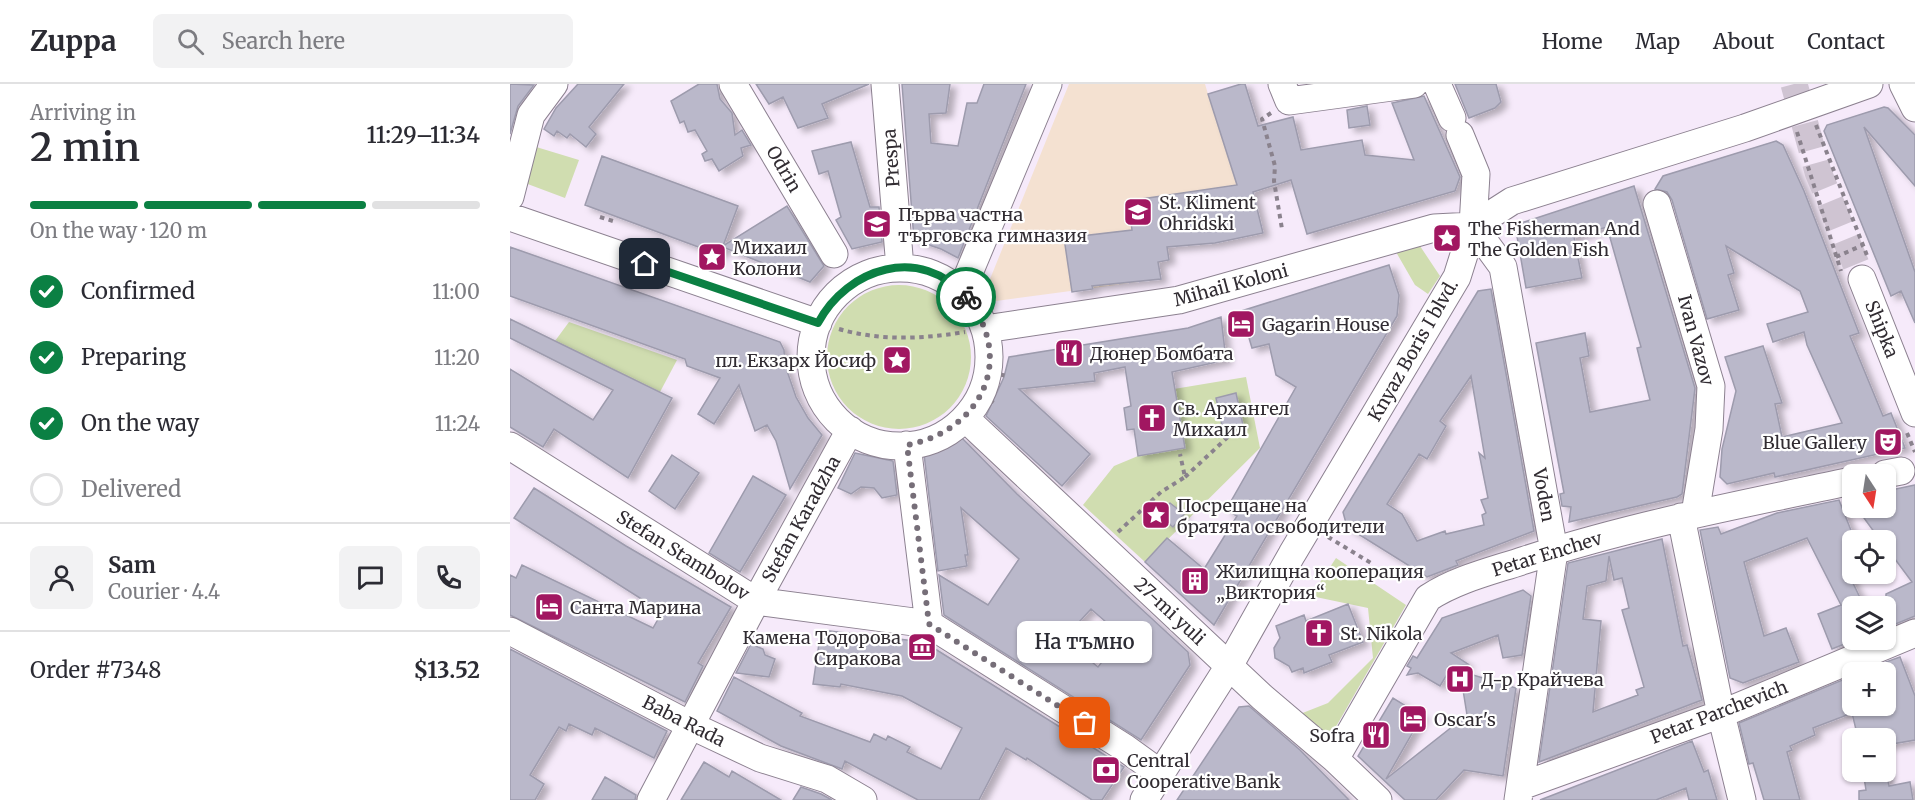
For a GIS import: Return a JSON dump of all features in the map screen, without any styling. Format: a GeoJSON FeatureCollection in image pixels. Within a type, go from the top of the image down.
{"type":"FeatureCollection","features":[{"type":"Feature","properties":{"kind":"street"},"geometry":{"type":"LineString","coordinates":[[510,197],[531,115],[554,84]]}},
{"type":"Feature","properties":{"kind":"street","name":"Odrin"},"geometry":{"type":"LineString","coordinates":[[734,84],[834,254]]}},
{"type":"Feature","properties":{"kind":"street","name":"Prespa"},"geometry":{"type":"LineString","coordinates":[[885,84],[899,263]]}},
{"type":"Feature","properties":{"kind":"street"},"geometry":{"type":"LineString","coordinates":[[964,287],[1047,84]]}},
{"type":"Feature","properties":{"kind":"street"},"geometry":{"type":"LineString","coordinates":[[1286,93],[1414,84]]}},
{"type":"Feature","properties":{"kind":"street","name":"Knyaz Boris I blvd."},"geometry":{"type":"LineString","coordinates":[[1144,800],[1229,666],[1457,277],[1473,226],[1476,174],[1437,84]]}},
{"type":"Feature","properties":{"kind":"street"},"geometry":{"type":"LineString","coordinates":[[1473,226],[1512,201],[1745,128],[1807,94],[1869,84]]}},
{"type":"Feature","properties":{"kind":"street"},"geometry":{"type":"LineString","coordinates":[[1903,84],[1915,108]]}},
{"type":"Feature","properties":{"kind":"street","name":"Ivan Vazov"},"geometry":{"type":"LineString","coordinates":[[1657,204],[1711,386],[1710,429],[1688,515],[1720,714],[1742,800]]}},
{"type":"Feature","properties":{"kind":"street"},"geometry":{"type":"LineString","coordinates":[[510,217],[812,322]]}},
{"type":"Feature","properties":{"kind":"street","name":"Voden"},"geometry":{"type":"LineString","coordinates":[[1473,226],[1503,267],[1554,550],[1519,793]]}},
{"type":"Feature","properties":{"kind":"street","name":"Mihail Koloni"},"geometry":{"type":"LineString","coordinates":[[989,328],[1179,300],[1434,228],[1473,226]]}},
{"type":"Feature","properties":{"kind":"street"},"geometry":{"type":"LineString","coordinates":[[899,263],[964,287],[989,328],[989,365],[985,384],[968,421],[908,449],[847,435],[826,406],[813,374],[812,322],[850,284],[899,263]]}},
{"type":"Feature","properties":{"kind":"street","name":"Shipka"},"geometry":{"type":"LineString","coordinates":[[1867,272],[1915,412]]}},
{"type":"Feature","properties":{"kind":"street","name":"27-mi yuli"},"geometry":{"type":"LineString","coordinates":[[968,421],[1262,697],[1335,759],[1378,800]]}},
{"type":"Feature","properties":{"kind":"street","name":"Stefan Karadzha"},"geometry":{"type":"LineString","coordinates":[[651,800],[847,435]]}},
{"type":"Feature","properties":{"kind":"street","name":"Stefan Stambolov"},"geometry":{"type":"LineString","coordinates":[[510,446],[756,601],[929,624],[1125,748],[1161,774]]}},
{"type":"Feature","properties":{"kind":"street"},"geometry":{"type":"LineString","coordinates":[[908,449],[929,624]]}},
{"type":"Feature","properties":{"kind":"street","name":"Petar Enchev"},"geometry":{"type":"LineString","coordinates":[[1335,759],[1428,598],[1448,585],[1554,550],[1688,515],[1842,483]]}},
{"type":"Feature","properties":{"kind":"street","name":"Baba Rada"},"geometry":{"type":"LineString","coordinates":[[510,631],[692,726],[760,758],[827,779],[863,800]]}},
{"type":"Feature","properties":{"kind":"street","name":"Petar Parchevich"},"geometry":{"type":"LineString","coordinates":[[1519,793],[1720,714],[1915,633]]}},
{"type":"Feature","properties":{"kind":"path"},"geometry":{"type":"LineString","coordinates":[[1282,229],[1274,181],[1275,166],[1262,118],[1286,93]]}},
{"type":"Feature","properties":{"kind":"path"},"geometry":{"type":"LineString","coordinates":[[1807,94],[1818,136],[1863,245],[1867,272]]}},
{"type":"Feature","properties":{"kind":"path"},"geometry":{"type":"LineString","coordinates":[[600,217],[612,221]]}},
{"type":"Feature","properties":{"kind":"path"},"geometry":{"type":"LineString","coordinates":[[1836,257],[1863,245]]}},
{"type":"Feature","properties":{"kind":"path"},"geometry":{"type":"LineString","coordinates":[[870,263],[899,263],[948,270],[964,287],[980,297],[989,328],[998,345],[997,371],[987,404],[938,447],[873,453],[847,435],[823,423],[809,393],[802,356],[819,297],[845,275],[870,263]]}},
{"type":"Feature","properties":{"kind":"path"},"geometry":{"type":"LineString","coordinates":[[812,322],[863,336],[932,338],[989,328]]}},
{"type":"Feature","properties":{"kind":"path"},"geometry":{"type":"LineString","coordinates":[[1103,548],[1161,492],[1185,477],[1230,435]]}},
{"type":"Feature","properties":{"kind":"path"},"geometry":{"type":"LineString","coordinates":[[1180,454],[1185,477]]}},
{"type":"Feature","properties":{"kind":"path"},"geometry":{"type":"LineString","coordinates":[[1310,526],[1371,563]]}},
{"type":"Feature","properties":{"kind":"shaded area","name":"St. Kliment Ohridski"},"geometry":{"type":"Polygon","coordinates":[[[1069,84],[1205,84],[1208,94],[1245,84],[1271,171],[1266,174],[1269,187],[1253,192],[1263,233],[1215,243],[1168,247],[1169,260],[1158,263],[1161,279],[996,301],[986,289],[1069,84]]]}},
{"type":"Feature","properties":{"kind":"green space"},"geometry":{"type":"Polygon","coordinates":[[[533,146],[579,160],[565,198],[525,183],[533,146]]]}},
{"type":"Feature","properties":{"kind":"green space"},"geometry":{"type":"Polygon","coordinates":[[[1420,246],[1440,276],[1428,294],[1415,285],[1396,252],[1420,246]]]}},
{"type":"Feature","properties":{"kind":"green space"},"geometry":{"type":"Polygon","coordinates":[[[899,285],[927,290],[950,306],[966,329],[971,357],[966,385],[950,408],[927,424],[899,429],[871,424],[848,408],[832,385],[827,357],[832,329],[848,306],[871,290],[899,285]]]}},
{"type":"Feature","properties":{"kind":"green space"},"geometry":{"type":"Polygon","coordinates":[[[569,322],[677,360],[660,392],[555,341],[569,322]]]}},
{"type":"Feature","properties":{"kind":"green space"},"geometry":{"type":"Polygon","coordinates":[[[1246,377],[1260,448],[1145,562],[1083,505],[1114,466],[1138,456],[1174,389],[1246,377]]]}},
{"type":"Feature","properties":{"kind":"green space"},"geometry":{"type":"Polygon","coordinates":[[[1336,558],[1406,605],[1330,737],[1300,714],[1328,703],[1373,658],[1368,608],[1311,596],[1336,558]]]}},
{"type":"Feature","properties":{"kind":"building"},"geometry":{"type":"Polygon","coordinates":[[[510,84],[534,85],[518,106],[510,134],[510,84]]]}},
{"type":"Feature","properties":{"kind":"building"},"geometry":{"type":"Polygon","coordinates":[[[578,84],[624,84],[589,127],[596,134],[586,147],[570,134],[567,138],[557,131],[554,136],[544,129],[556,108],[578,84]]]}},
{"type":"Feature","properties":{"kind":"building"},"geometry":{"type":"Polygon","coordinates":[[[699,84],[717,84],[720,99],[732,113],[735,135],[742,130],[751,145],[741,148],[743,156],[719,171],[712,159],[705,161],[702,154],[707,151],[695,130],[688,132],[684,121],[680,123],[671,101],[699,84]]]}},
{"type":"Feature","properties":{"kind":"building"},"geometry":{"type":"Polygon","coordinates":[[[756,84],[869,84],[822,104],[828,118],[798,128],[783,97],[769,104],[756,84]]]}},
{"type":"Feature","properties":{"kind":"building"},"geometry":{"type":"Polygon","coordinates":[[[902,84],[950,84],[946,113],[929,114],[931,143],[958,146],[967,103],[977,103],[984,84],[1026,84],[958,258],[941,249],[914,240],[902,84]]]}},
{"type":"Feature","properties":{"kind":"building"},"geometry":{"type":"Polygon","coordinates":[[[1245,84],[1258,126],[1293,117],[1301,150],[1362,140],[1365,155],[1414,160],[1392,103],[1424,96],[1460,177],[1455,191],[1307,234],[1291,180],[1253,192],[1263,233],[1215,243],[1167,247],[1169,260],[1158,262],[1161,279],[1092,286],[1093,289],[1072,292],[1064,238],[1132,230],[1128,201],[1237,185],[1208,94],[1245,84]]]}},
{"type":"Feature","properties":{"kind":"building"},"geometry":{"type":"Polygon","coordinates":[[[1455,84],[1496,84],[1501,102],[1495,108],[1469,118],[1455,84]]]}},
{"type":"Feature","properties":{"kind":"building"},"geometry":{"type":"Polygon","coordinates":[[[1367,106],[1370,125],[1349,128],[1347,110],[1367,106]]]}},
{"type":"Feature","properties":{"kind":"building"},"geometry":{"type":"Polygon","coordinates":[[[1884,107],[1888,108],[1915,135],[1915,186],[1864,127],[1915,272],[1915,323],[1901,291],[1891,296],[1824,131],[1827,125],[1884,107]]]}},
{"type":"Feature","properties":{"kind":"building"},"geometry":{"type":"Polygon","coordinates":[[[1776,141],[1783,145],[1804,191],[1859,333],[1850,336],[1883,416],[1891,413],[1905,448],[1775,477],[1774,473],[1727,484],[1720,477],[1722,449],[1736,391],[1725,357],[1763,346],[1782,403],[1775,404],[1782,437],[1842,423],[1807,345],[1804,332],[1773,342],[1767,324],[1808,312],[1800,291],[1726,246],[1734,273],[1728,275],[1739,310],[1707,319],[1672,200],[1667,192],[1655,189],[1663,176],[1776,141]]]}},
{"type":"Feature","properties":{"kind":"building"},"geometry":{"type":"Polygon","coordinates":[[[851,142],[870,207],[879,207],[882,242],[852,249],[836,220],[841,217],[828,171],[819,174],[812,151],[851,142]]]}},
{"type":"Feature","properties":{"kind":"building"},"geometry":{"type":"Polygon","coordinates":[[[602,156],[738,206],[723,246],[787,206],[824,266],[810,282],[723,247],[720,255],[585,205],[602,156]]]}},
{"type":"Feature","properties":{"kind":"building"},"geometry":{"type":"Polygon","coordinates":[[[1634,186],[1695,388],[1682,494],[1569,522],[1571,507],[1562,506],[1560,494],[1564,493],[1536,343],[1585,333],[1589,356],[1580,358],[1590,412],[1650,400],[1637,348],[1641,347],[1607,227],[1574,237],[1582,278],[1526,288],[1515,225],[1634,186]]]}},
{"type":"Feature","properties":{"kind":"building"},"geometry":{"type":"Polygon","coordinates":[[[510,247],[780,342],[796,397],[808,418],[822,435],[790,489],[776,441],[767,425],[755,431],[739,385],[714,424],[698,414],[720,378],[687,366],[685,359],[510,296],[510,247]]]}},
{"type":"Feature","properties":{"kind":"building"},"geometry":{"type":"Polygon","coordinates":[[[1389,265],[1399,295],[1397,316],[1214,625],[1145,562],[1167,538],[1204,569],[1237,516],[1226,510],[1296,387],[1276,375],[1269,344],[1252,348],[1241,311],[1389,265]]]}},
{"type":"Feature","properties":{"kind":"building"},"geometry":{"type":"Polygon","coordinates":[[[1491,289],[1534,531],[1456,561],[1458,565],[1427,577],[1347,527],[1343,512],[1478,291],[1491,289]],[[1471,376],[1440,421],[1446,426],[1427,459],[1419,454],[1387,504],[1402,514],[1417,541],[1445,531],[1446,534],[1484,525],[1482,515],[1486,513],[1481,500],[1488,498],[1479,453],[1485,458],[1471,376]]]}},
{"type":"Feature","properties":{"kind":"building"},"geometry":{"type":"Polygon","coordinates":[[[1221,317],[1226,360],[1172,372],[1185,448],[1138,456],[1134,429],[1127,430],[1124,408],[1131,406],[1125,367],[1094,373],[1095,381],[1019,389],[1090,454],[1062,486],[986,416],[1004,377],[1009,357],[1188,328],[1221,317]]]}},
{"type":"Feature","properties":{"kind":"building"},"geometry":{"type":"Polygon","coordinates":[[[510,319],[672,398],[628,478],[554,429],[543,447],[510,427],[510,369],[593,420],[613,390],[510,338],[510,319]]]}},
{"type":"Feature","properties":{"kind":"building"},"geometry":{"type":"Polygon","coordinates":[[[1236,393],[1243,425],[1223,430],[1216,398],[1236,393]]]}},
{"type":"Feature","properties":{"kind":"building"},"geometry":{"type":"Polygon","coordinates":[[[961,437],[1017,494],[1188,652],[1190,665],[1141,740],[944,615],[939,575],[988,605],[1019,559],[961,508],[968,555],[965,555],[967,566],[938,571],[924,454],[948,446],[961,437]],[[1091,609],[1069,633],[1079,641],[1075,648],[1098,667],[1122,636],[1091,609]]]}},
{"type":"Feature","properties":{"kind":"building"},"geometry":{"type":"Polygon","coordinates":[[[855,453],[893,461],[897,495],[882,498],[874,488],[861,487],[851,494],[838,488],[855,453]]]}},
{"type":"Feature","properties":{"kind":"building"},"geometry":{"type":"Polygon","coordinates":[[[672,455],[699,473],[675,509],[649,491],[672,455]]]}},
{"type":"Feature","properties":{"kind":"building"},"geometry":{"type":"Polygon","coordinates":[[[753,476],[786,495],[740,572],[709,553],[753,476]]]}},
{"type":"Feature","properties":{"kind":"building"},"geometry":{"type":"Polygon","coordinates":[[[1915,485],[1915,616],[1896,624],[1896,596],[1886,596],[1886,594],[1912,582],[1896,560],[1896,530],[1873,530],[1864,518],[1896,518],[1896,489],[1915,485]]]}},
{"type":"Feature","properties":{"kind":"building"},"geometry":{"type":"Polygon","coordinates":[[[534,488],[626,546],[731,607],[698,663],[703,666],[685,702],[510,615],[510,575],[516,578],[522,565],[653,628],[662,612],[514,518],[534,488]]]}},
{"type":"Feature","properties":{"kind":"building"},"geometry":{"type":"Polygon","coordinates":[[[1839,500],[1842,518],[1846,518],[1851,530],[1842,530],[1842,584],[1853,584],[1859,596],[1842,596],[1842,645],[1832,649],[1818,614],[1841,605],[1807,538],[1744,562],[1764,636],[1786,628],[1799,662],[1743,683],[1730,678],[1700,530],[1718,527],[1721,534],[1777,513],[1839,500]]]}},
{"type":"Feature","properties":{"kind":"building"},"geometry":{"type":"Polygon","coordinates":[[[1170,503],[1184,514],[1173,527],[1159,516],[1170,503]]]}},
{"type":"Feature","properties":{"kind":"building"},"geometry":{"type":"Polygon","coordinates":[[[1662,539],[1683,646],[1687,645],[1702,700],[1539,762],[1568,563],[1662,539]],[[1609,556],[1606,581],[1587,586],[1583,619],[1601,621],[1593,712],[1638,695],[1636,690],[1644,687],[1622,610],[1629,608],[1622,578],[1614,580],[1609,556]]]}},
{"type":"Feature","properties":{"kind":"building"},"geometry":{"type":"Polygon","coordinates":[[[1523,590],[1531,596],[1522,655],[1503,658],[1498,635],[1451,653],[1468,664],[1449,667],[1451,668],[1440,686],[1418,673],[1407,675],[1411,668],[1407,666],[1413,656],[1417,658],[1442,618],[1523,590]]]}},
{"type":"Feature","properties":{"kind":"building","name":"St. Nikola"},"geometry":{"type":"Polygon","coordinates":[[[1348,604],[1363,642],[1329,655],[1332,662],[1304,673],[1303,668],[1292,672],[1289,666],[1275,658],[1274,648],[1280,638],[1276,626],[1304,615],[1306,621],[1348,604]]]}},
{"type":"Feature","properties":{"kind":"building"},"geometry":{"type":"Polygon","coordinates":[[[821,630],[924,642],[1124,767],[1102,800],[1092,800],[1027,758],[1026,760],[1006,748],[979,800],[918,800],[845,761],[842,769],[781,746],[717,711],[734,677],[802,713],[800,716],[870,742],[874,734],[886,740],[888,736],[910,747],[907,752],[941,769],[962,728],[902,696],[841,684],[840,687],[813,684],[821,630]]]}},
{"type":"Feature","properties":{"kind":"building"},"geometry":{"type":"Polygon","coordinates":[[[751,644],[763,649],[765,655],[775,659],[769,677],[736,673],[751,644]]]}},
{"type":"Feature","properties":{"kind":"building"},"geometry":{"type":"Polygon","coordinates":[[[510,649],[667,731],[654,758],[595,728],[592,735],[569,724],[566,731],[559,727],[530,775],[544,784],[535,800],[510,800],[510,649]]]}},
{"type":"Feature","properties":{"kind":"building"},"geometry":{"type":"Polygon","coordinates":[[[1900,657],[1915,696],[1915,740],[1896,743],[1896,728],[1856,728],[1853,716],[1896,716],[1896,662],[1886,662],[1900,657]]]}},
{"type":"Feature","properties":{"kind":"building"},"geometry":{"type":"Polygon","coordinates":[[[1460,671],[1516,688],[1503,776],[1464,770],[1436,800],[1405,800],[1358,756],[1393,698],[1422,716],[1386,779],[1467,715],[1460,671]]]}},
{"type":"Feature","properties":{"kind":"building"},"geometry":{"type":"Polygon","coordinates":[[[1842,680],[1842,716],[1844,716],[1813,728],[1815,735],[1790,746],[1792,750],[1787,752],[1800,800],[1764,800],[1753,763],[1749,764],[1739,723],[1842,680]]]}},
{"type":"Feature","properties":{"kind":"building"},"geometry":{"type":"Polygon","coordinates":[[[1249,706],[1300,750],[1349,800],[1177,800],[1239,707],[1249,706]]]}},
{"type":"Feature","properties":{"kind":"building"},"geometry":{"type":"Polygon","coordinates":[[[1692,741],[1704,772],[1708,770],[1717,800],[1689,800],[1686,788],[1656,800],[1540,800],[1692,741]]]}},
{"type":"Feature","properties":{"kind":"building"},"geometry":{"type":"Polygon","coordinates":[[[704,762],[729,777],[732,771],[781,800],[681,800],[704,762]]]}},
{"type":"Feature","properties":{"kind":"building"},"geometry":{"type":"Polygon","coordinates":[[[605,777],[636,795],[635,800],[592,800],[605,777]]]}},
{"type":"Feature","properties":{"kind":"building"},"geometry":{"type":"Polygon","coordinates":[[[1865,782],[1888,782],[1889,786],[1910,782],[1913,800],[1859,800],[1859,791],[1866,790],[1865,782]]]}},
{"type":"Feature","properties":{"kind":"building"},"geometry":{"type":"Polygon","coordinates":[[[801,787],[821,794],[832,800],[793,800],[801,787]]]}},
{"type":"Feature","properties":{"kind":"tunnel"},"geometry":{"type":"LineString","coordinates":[[1794,84],[1818,172],[1862,279]]}},
{"type":"Feature","properties":{"kind":"way so far"},"geometry":{"type":"LineString","coordinates":[[966,297],[976,309],[985,329],[989,346],[989,365],[985,384],[977,402],[965,418],[948,432],[928,441],[907,445],[929,624],[1085,723]]}},
{"type":"Feature","properties":{"kind":"place","name":"St. Kliment Ohridski"},"geometry":{"type":"Point","coordinates":[1138,212]}},
{"type":"Feature","properties":{"kind":"place","name":"Първа частна търговска гимназия"},"geometry":{"type":"Point","coordinates":[877,224]}},
{"type":"Feature","properties":{"kind":"place","name":"The Fisherman And The Golden Fish"},"geometry":{"type":"Point","coordinates":[1447,238]}},
{"type":"Feature","properties":{"kind":"place","name":"Михаил Колони"},"geometry":{"type":"Point","coordinates":[712,257]}},
{"type":"Feature","properties":{"kind":"place","name":"Gagarin House"},"geometry":{"type":"Point","coordinates":[1241,324]}},
{"type":"Feature","properties":{"kind":"place","name":"Дюнер Бомбата"},"geometry":{"type":"Point","coordinates":[1069,353]}},
{"type":"Feature","properties":{"kind":"place","name":"пл. Екзарх Йосиф"},"geometry":{"type":"Point","coordinates":[897,360]}},
{"type":"Feature","properties":{"kind":"place","name":"Св. Архангел Михаил"},"geometry":{"type":"Point","coordinates":[1152,418]}},
{"type":"Feature","properties":{"kind":"place","name":"Blue Gallery"},"geometry":{"type":"Point","coordinates":[1888,442]}},
{"type":"Feature","properties":{"kind":"place","name":"Посрещане на братята освободители"},"geometry":{"type":"Point","coordinates":[1156,515]}},
{"type":"Feature","properties":{"kind":"place","name":"Жилищна кооперация „Виктория“"},"geometry":{"type":"Point","coordinates":[1195,581]}},
{"type":"Feature","properties":{"kind":"place","name":"Санта Марина"},"geometry":{"type":"Point","coordinates":[549,607]}},
{"type":"Feature","properties":{"kind":"place","name":"St. Nikola"},"geometry":{"type":"Point","coordinates":[1319,633]}},
{"type":"Feature","properties":{"kind":"place","name":"Камена Тодорова Сиракова"},"geometry":{"type":"Point","coordinates":[922,647]}},
{"type":"Feature","properties":{"kind":"place","name":"Д-р Крайчева"},"geometry":{"type":"Point","coordinates":[1460,679]}},
{"type":"Feature","properties":{"kind":"place","name":"Oscar's"},"geometry":{"type":"Point","coordinates":[1413,719]}},
{"type":"Feature","properties":{"kind":"place","name":"На тъмно"},"geometry":{"type":"Point","coordinates":[1085,723]}},
{"type":"Feature","properties":{"kind":"place","name":"Sofra"},"geometry":{"type":"Point","coordinates":[1376,735]}},
{"type":"Feature","properties":{"kind":"place","name":"Central Cooperative Bank"},"geometry":{"type":"Point","coordinates":[1106,770]}},
{"type":"Feature","properties":{"kind":"route"},"geometry":{"type":"LineString","coordinates":[[645,264],[818,323],[826,308],[837,295],[850,284],[874,272],[900,268],[922,270],[943,279],[966,297]]}}]}
